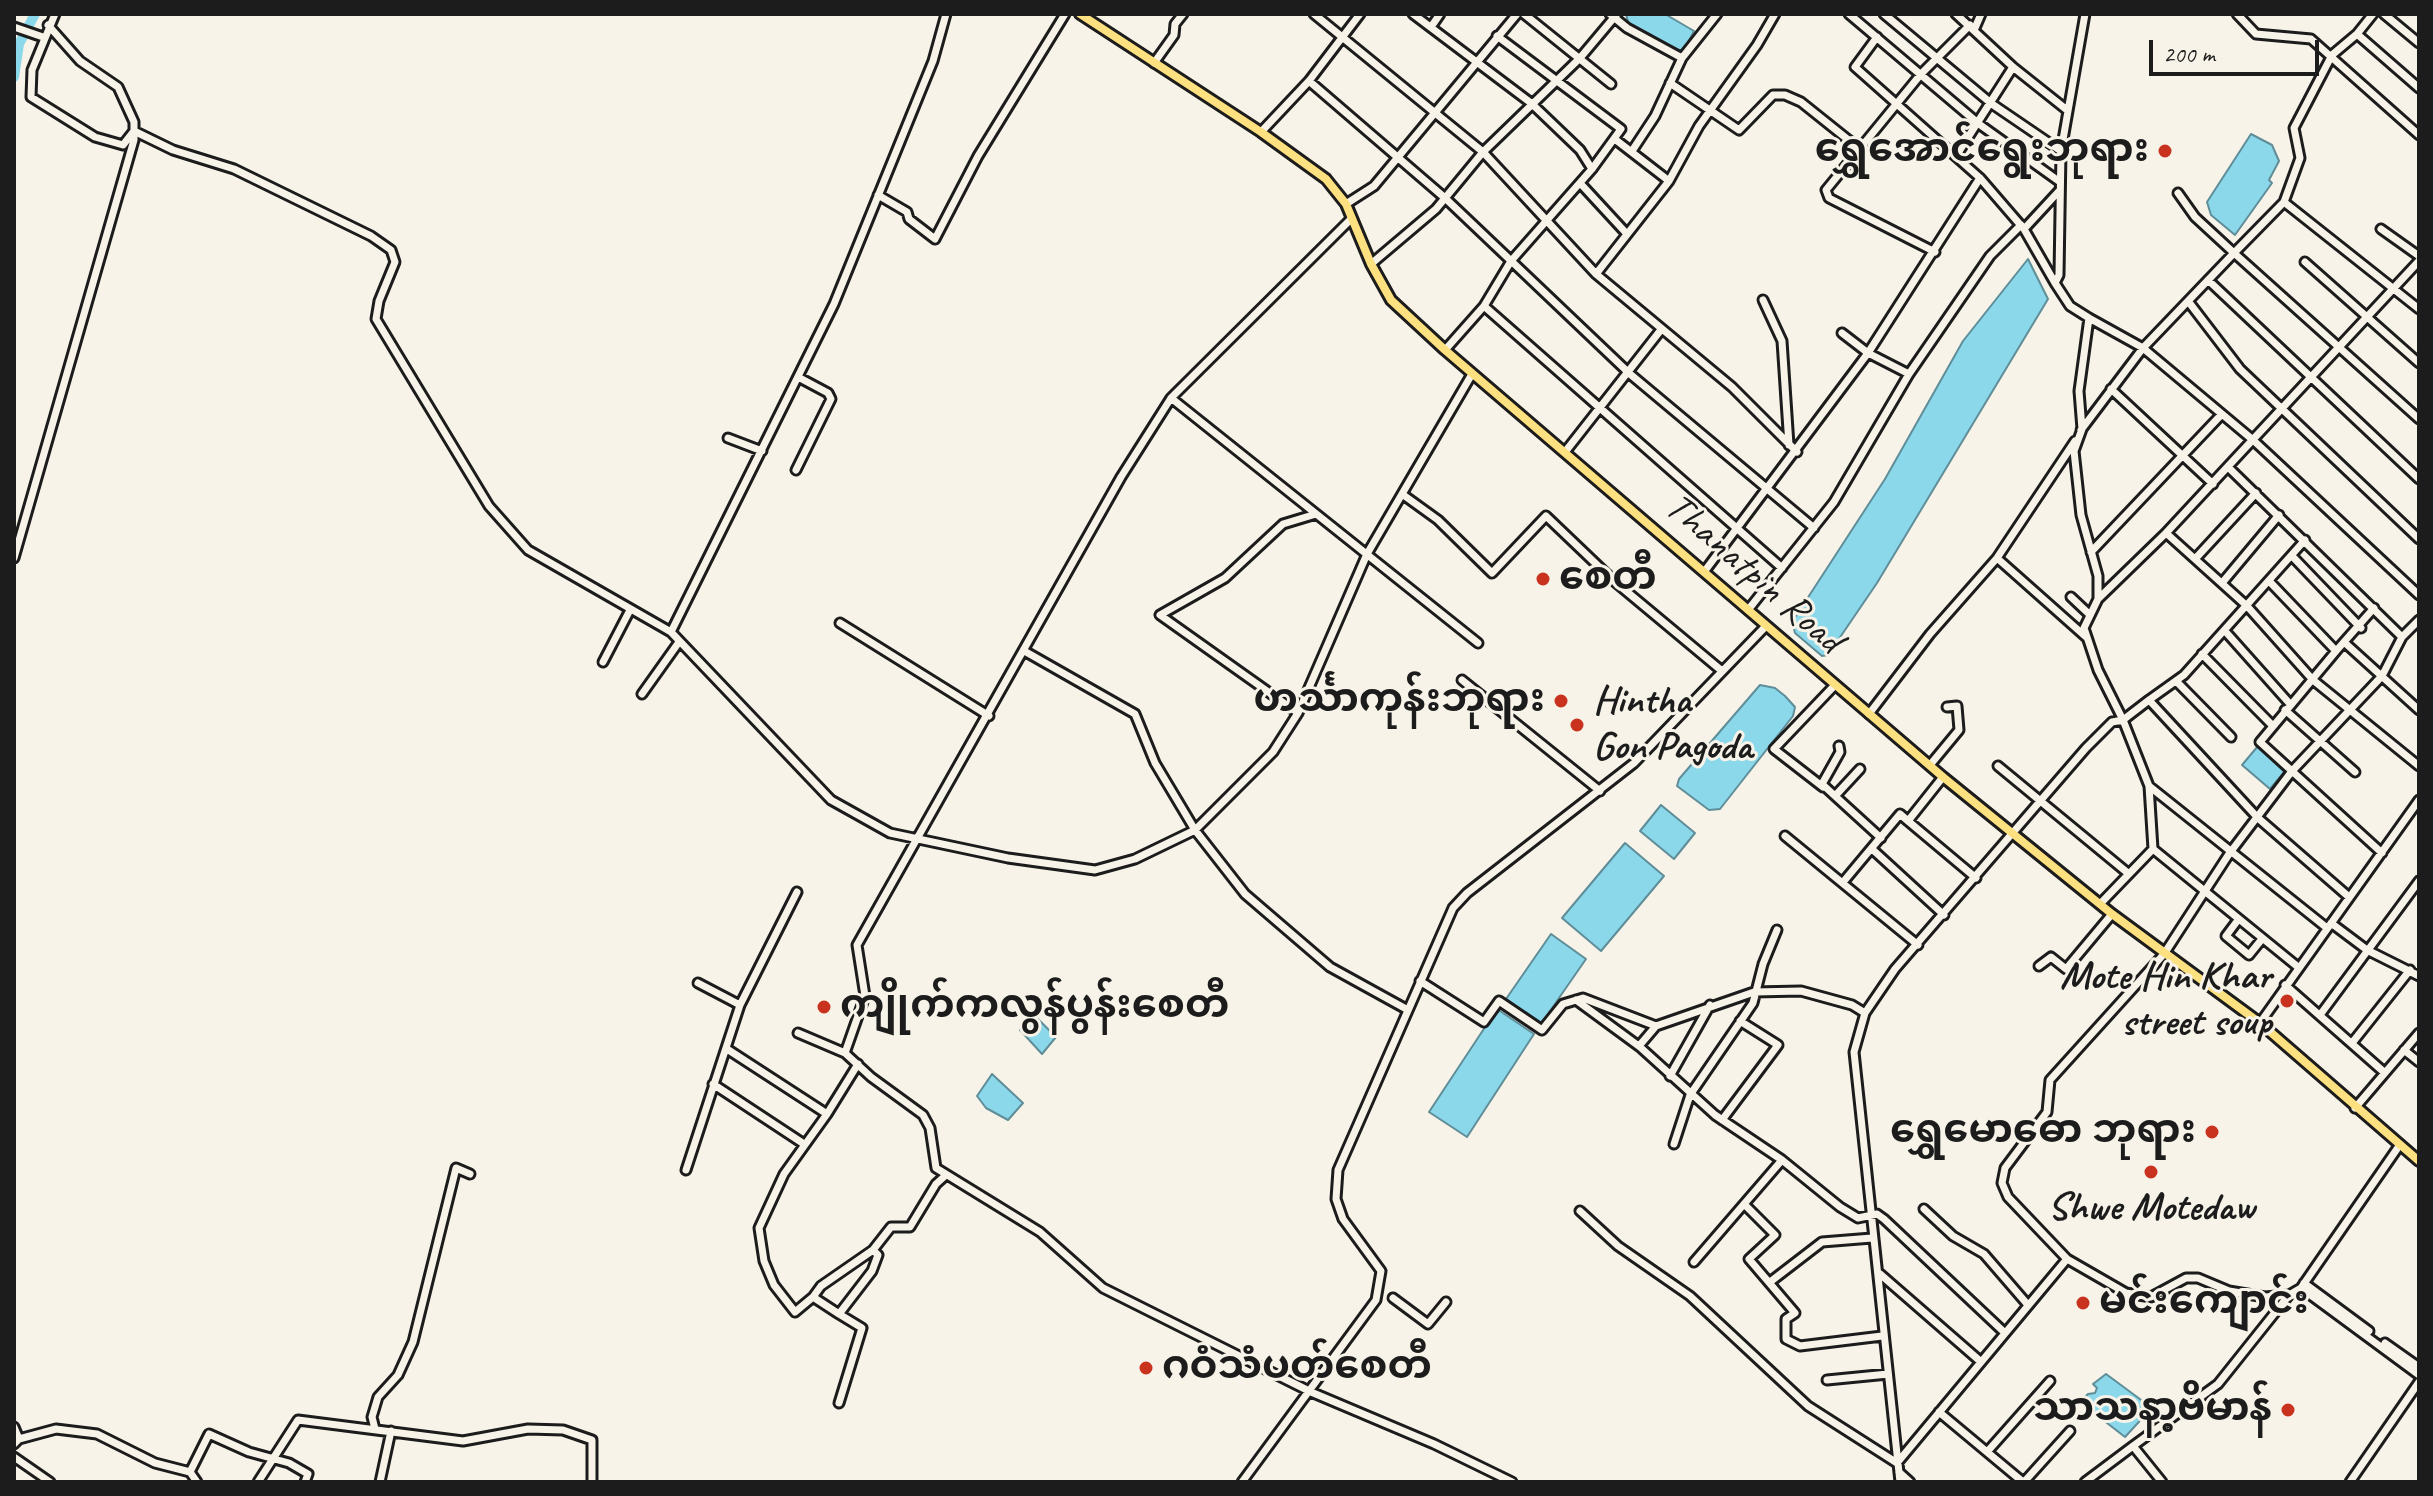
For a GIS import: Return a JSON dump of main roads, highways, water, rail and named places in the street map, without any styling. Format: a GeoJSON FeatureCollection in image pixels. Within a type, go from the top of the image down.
{"type":"FeatureCollection","features":[{"type":"Feature","properties":{"kind":"main road","name":"Thanatpin Road"},"geometry":{"type":"LineString","coordinates":[[1080,14],[1094,18],[1154,63],[1317,171],[1346,204],[1371,264],[1391,300],[1445,350],[1943,777],[2112,914],[2260,1023],[2419,1161]]}},
{"type":"Feature","properties":{"kind":"water"},"geometry":{"type":"Polygon","coordinates":[[[1626,14],[1665,14],[1694,31],[1683,52],[1629,26],[1626,14]]]}},
{"type":"Feature","properties":{"kind":"water"},"geometry":{"type":"Polygon","coordinates":[[[2251,134],[2272,145],[2279,161],[2269,180],[2272,183],[2235,235],[2211,215],[2207,202],[2251,134]]]}},
{"type":"Feature","properties":{"kind":"water"},"geometry":{"type":"Polygon","coordinates":[[[2028,259],[2048,299],[1877,583],[1828,655],[1822,656],[1795,633],[1792,622],[1885,479],[1963,341],[2028,259]]]}},
{"type":"Feature","properties":{"kind":"water"},"geometry":{"type":"Polygon","coordinates":[[[1760,685],[1775,688],[1785,696],[1795,707],[1793,716],[1720,809],[1709,810],[1677,786],[1679,779],[1760,685]]]}},
{"type":"Feature","properties":{"kind":"water"},"geometry":{"type":"Polygon","coordinates":[[[2258,746],[2285,771],[2270,789],[2242,765],[2258,746]]]}},
{"type":"Feature","properties":{"kind":"water"},"geometry":{"type":"Polygon","coordinates":[[[1661,805],[1695,833],[1674,859],[1640,831],[1661,805]]]}},
{"type":"Feature","properties":{"kind":"water"},"geometry":{"type":"Polygon","coordinates":[[[1625,843],[1664,876],[1601,951],[1562,918],[1625,843]]]}},
{"type":"Feature","properties":{"kind":"water"},"geometry":{"type":"Polygon","coordinates":[[[1551,934],[1586,959],[1541,1024],[1506,999],[1551,934]]]}},
{"type":"Feature","properties":{"kind":"water"},"geometry":{"type":"Polygon","coordinates":[[[1497,1009],[1534,1034],[1467,1137],[1429,1112],[1497,1009]]]}},
{"type":"Feature","properties":{"kind":"water"},"geometry":{"type":"Polygon","coordinates":[[[1037,1018],[1056,1037],[1042,1054],[1020,1030],[1022,1025],[1037,1018]]]}},
{"type":"Feature","properties":{"kind":"water"},"geometry":{"type":"Polygon","coordinates":[[[992,1074],[1023,1103],[1008,1120],[986,1108],[977,1096],[992,1074]]]}},
{"type":"Feature","properties":{"kind":"water"},"geometry":{"type":"Polygon","coordinates":[[[2106,1374],[2148,1405],[2148,1412],[2125,1437],[2080,1402],[2088,1394],[2095,1393],[2097,1388],[2093,1384],[2106,1374]]]}},
{"type":"Feature","properties":{"kind":"waterway"},"geometry":{"type":"LineString","coordinates":[[14,77],[19,44],[35,14]]}},
{"type":"Feature","properties":{"kind":"place","name":"ရွှေအောင်ရွေးဘုရား"},"geometry":{"type":"Point","coordinates":[2165,151]}},
{"type":"Feature","properties":{"kind":"place","name":"စေတီ"},"geometry":{"type":"Point","coordinates":[1543,579]}},
{"type":"Feature","properties":{"kind":"place","name":"ဟင်္သာကုန်းဘုရား"},"geometry":{"type":"Point","coordinates":[1561,701]}},
{"type":"Feature","properties":{"kind":"place","name":"Hintha Gon Pagoda"},"geometry":{"type":"Point","coordinates":[1577,725]}},
{"type":"Feature","properties":{"kind":"place","name":"Mote Hin Khar street soup"},"geometry":{"type":"Point","coordinates":[2287,1001]}},
{"type":"Feature","properties":{"kind":"place","name":"ကျိုက်ကလွန်ပွန်းစေတီ"},"geometry":{"type":"Point","coordinates":[824,1007]}},
{"type":"Feature","properties":{"kind":"place","name":"ရွှေမောဓော ဘုရား"},"geometry":{"type":"Point","coordinates":[2212,1132]}},
{"type":"Feature","properties":{"kind":"place","name":"Shwe Motedaw"},"geometry":{"type":"Point","coordinates":[2151,1172]}},
{"type":"Feature","properties":{"kind":"place","name":"မင်းကျောင်း"},"geometry":{"type":"Point","coordinates":[2083,1303]}},
{"type":"Feature","properties":{"kind":"place","name":"ဂဝံသံပတ်စေတီ"},"geometry":{"type":"Point","coordinates":[1146,1368]}},
{"type":"Feature","properties":{"kind":"place","name":"သာသနာ့ဗိမာန်"},"geometry":{"type":"Point","coordinates":[2288,1410]}}]}
